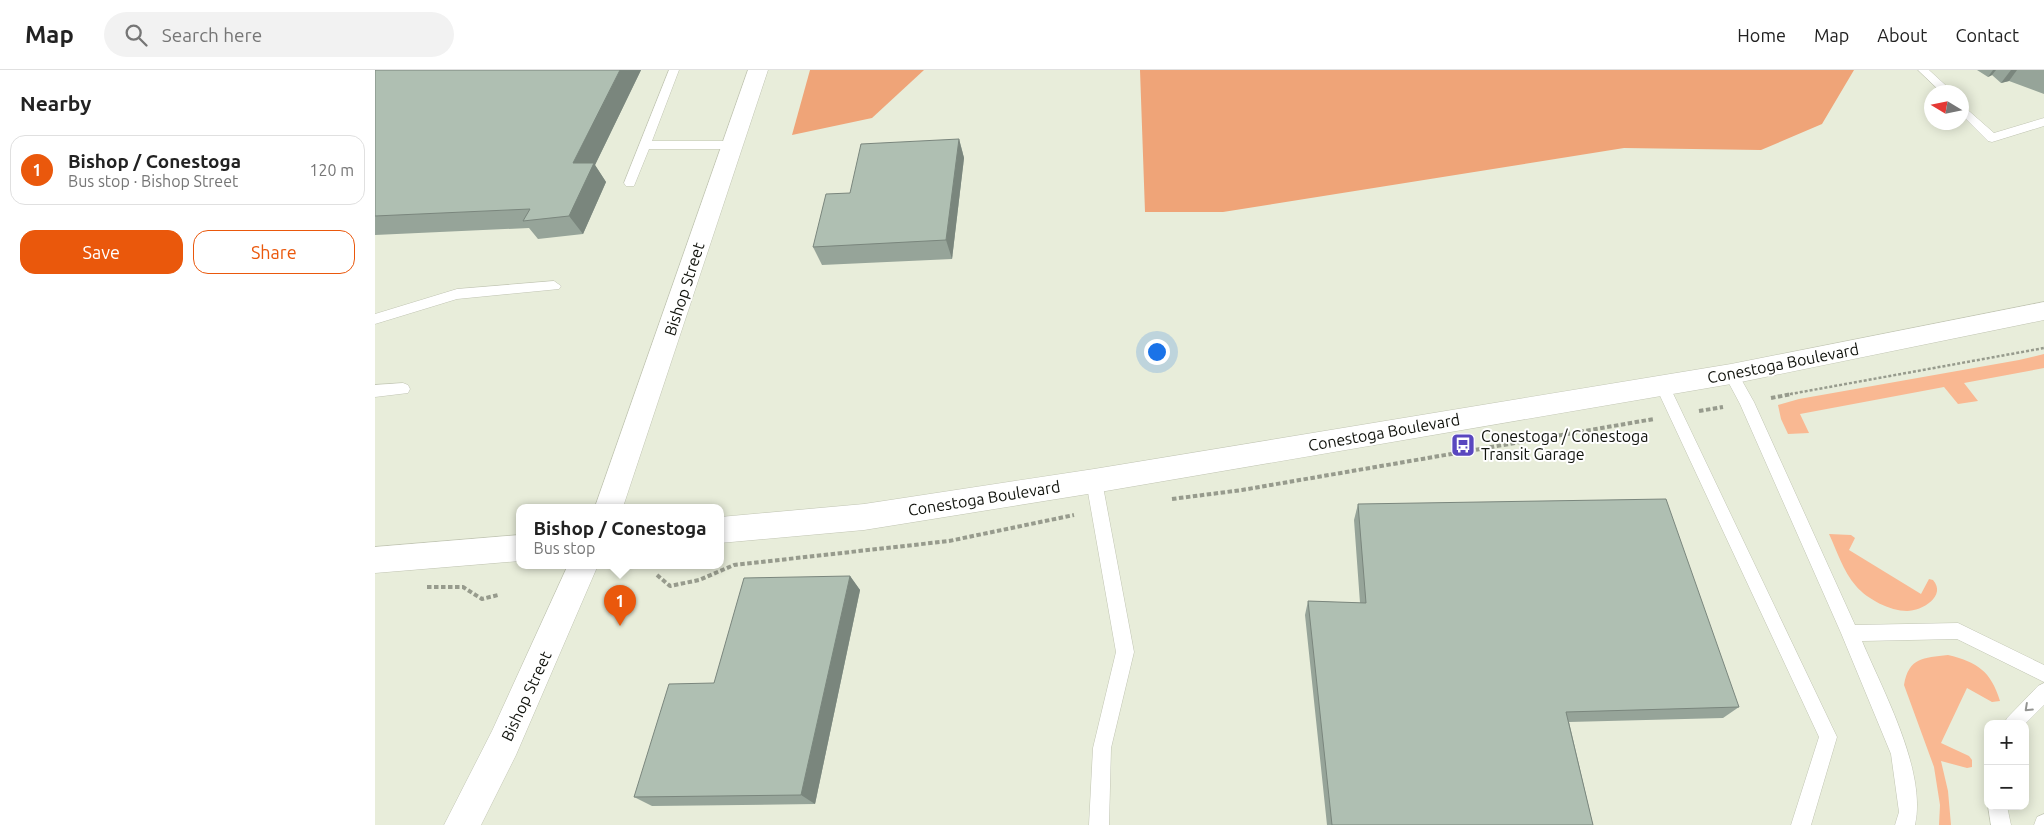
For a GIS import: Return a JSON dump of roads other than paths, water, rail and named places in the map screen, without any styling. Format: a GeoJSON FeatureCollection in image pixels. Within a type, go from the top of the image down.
{"type":"FeatureCollection","features":[{"type":"Feature","properties":{"kind":"street","name":"Bishop Street"},"geometry":{"type":"LineString","coordinates":[[610,504],[758,70]]}},
{"type":"Feature","properties":{"kind":"street","name":"Conestoga Boulevard"},"geometry":{"type":"LineString","coordinates":[[724,530],[864,517],[1094,481],[1731,374],[2017,318],[2044,311]]}},
{"type":"Feature","properties":{"kind":"street"},"geometry":{"type":"LineString","coordinates":[[375,560],[516,548]]}},
{"type":"Feature","properties":{"kind":"street","name":"Bishop Street"},"geometry":{"type":"LineString","coordinates":[[462,825],[504,743],[581,569]]}},
{"type":"Feature","properties":{"kind":"lane"},"geometry":{"type":"LineString","coordinates":[[630,183],[674,70]]}},
{"type":"Feature","properties":{"kind":"lane"},"geometry":{"type":"LineString","coordinates":[[1923,70],[1939,85]]}},
{"type":"Feature","properties":{"kind":"lane"},"geometry":{"type":"LineString","coordinates":[[1969,115],[1992,138],[2044,122]]}},
{"type":"Feature","properties":{"kind":"lane"},"geometry":{"type":"LineString","coordinates":[[645,145],[732,145]]}},
{"type":"Feature","properties":{"kind":"lane"},"geometry":{"type":"LineString","coordinates":[[375,319],[457,294],[554,286]]}},
{"type":"Feature","properties":{"kind":"lane"},"geometry":{"type":"LineString","coordinates":[[1731,374],[1747,402],[1850,633],[1900,754],[1908,812],[1905,825]]}},
{"type":"Feature","properties":{"kind":"lane"},"geometry":{"type":"LineString","coordinates":[[1662,385],[1828,737],[1801,825]]}},
{"type":"Feature","properties":{"kind":"lane"},"geometry":{"type":"LineString","coordinates":[[375,391],[403,389]]}},
{"type":"Feature","properties":{"kind":"lane"},"geometry":{"type":"LineString","coordinates":[[1094,481],[1125,652],[1102,748],[1099,825]]}},
{"type":"Feature","properties":{"kind":"lane"},"geometry":{"type":"LineString","coordinates":[[1850,633],[1958,631],[2044,674]]}},
{"type":"Feature","properties":{"kind":"lane"},"geometry":{"type":"LineString","coordinates":[[2017,720],[2044,692]]}},
{"type":"Feature","properties":{"kind":"lane"},"geometry":{"type":"LineString","coordinates":[[1998,810],[2001,825]]}},
{"type":"Feature","properties":{"kind":"place","name":"Conestoga / Conestoga Transit Garage"},"geometry":{"type":"Point","coordinates":[1463,445]}},
{"type":"Feature","properties":{"kind":"place","name":"Bishop / Conestoga"},"geometry":{"type":"Point","coordinates":[620,626]}}]}
